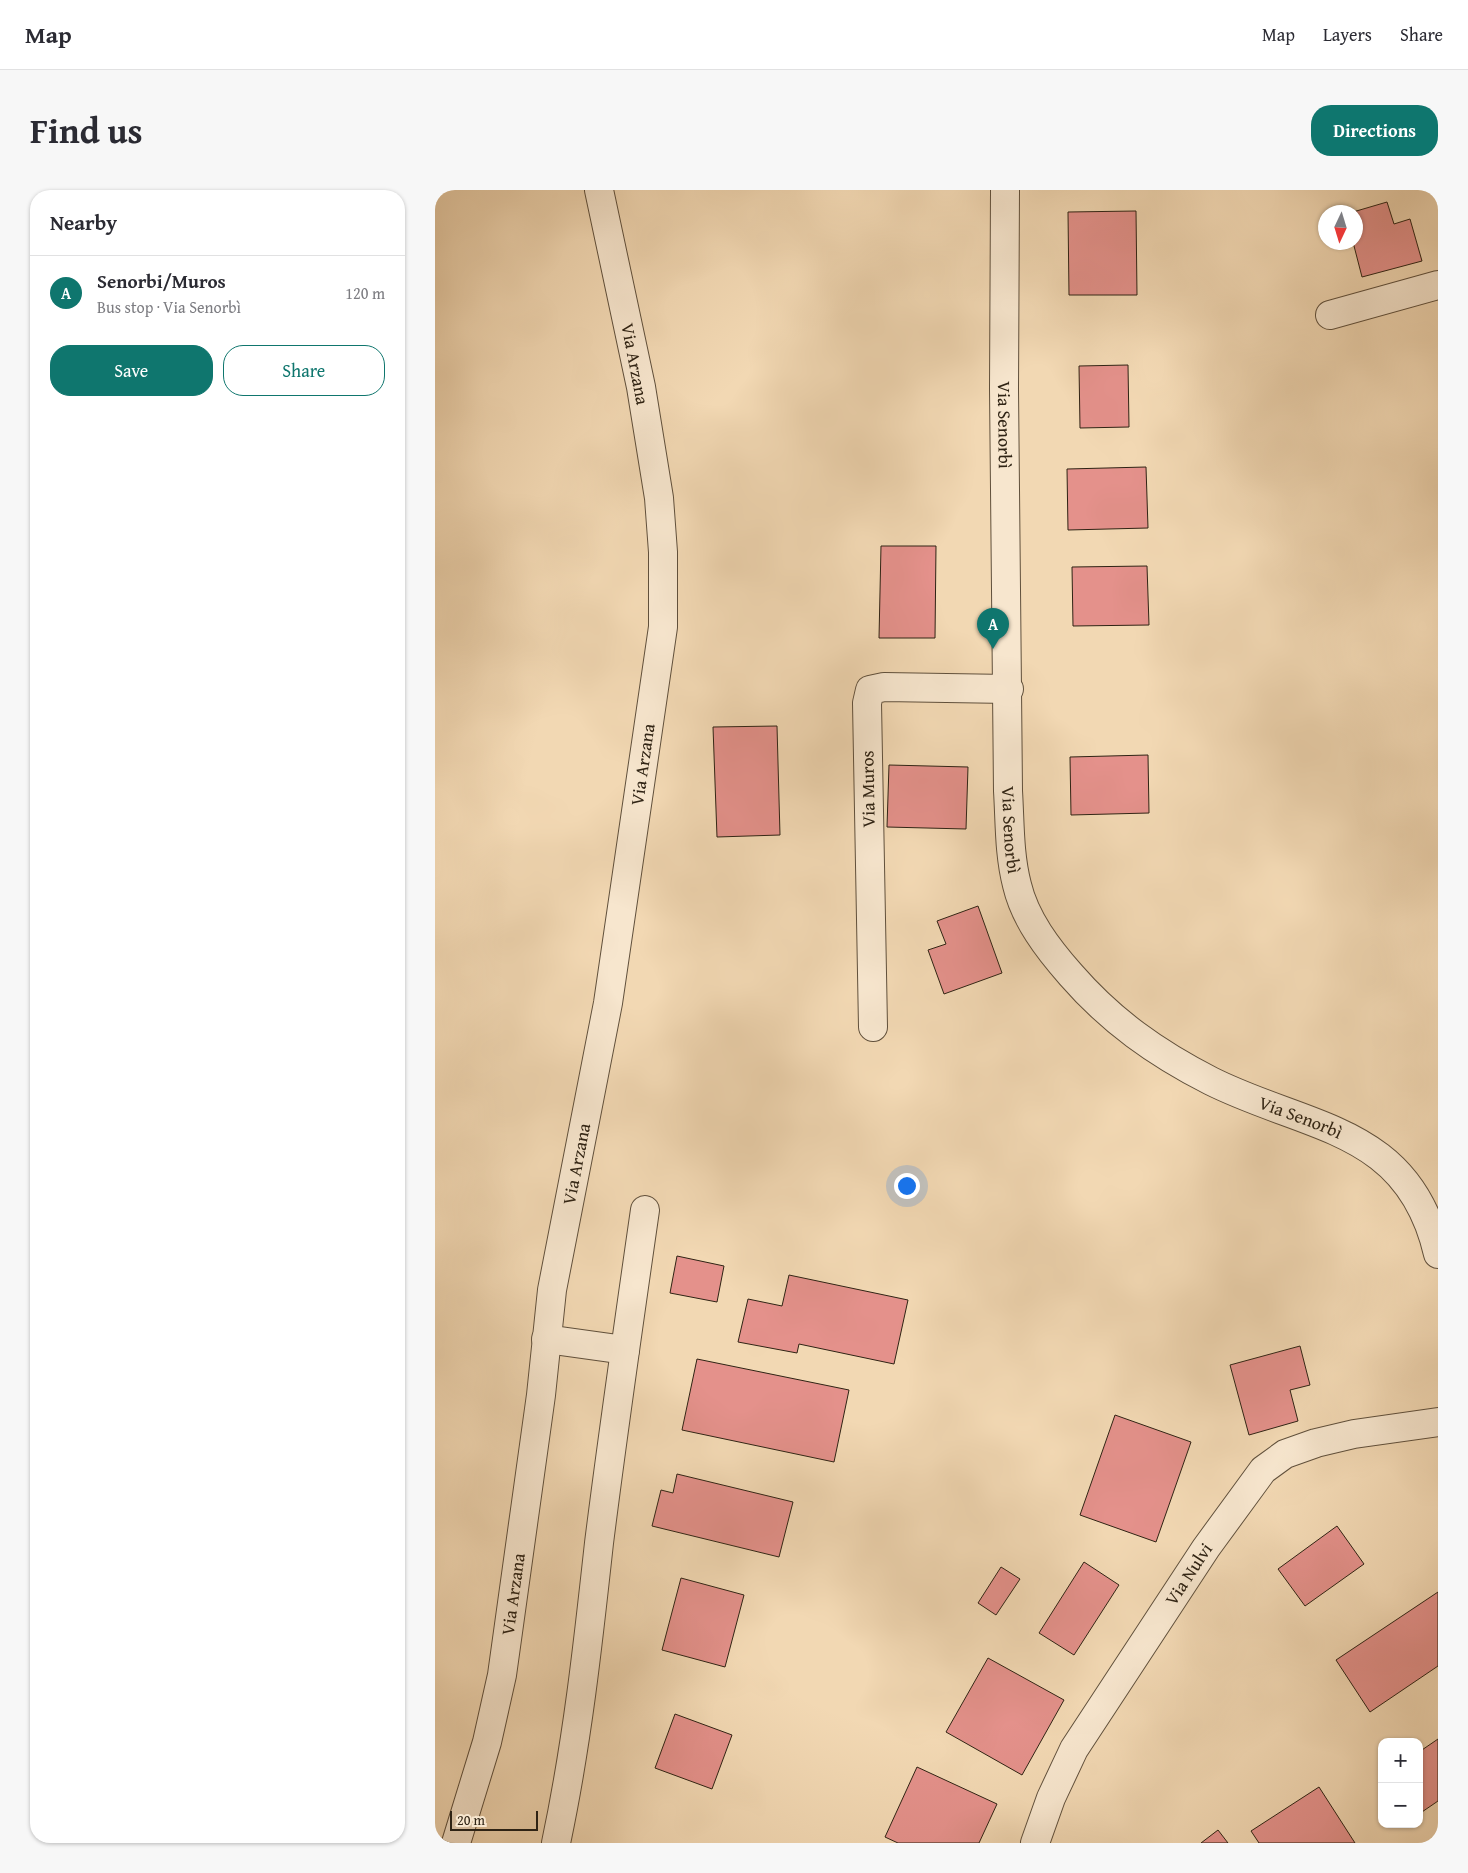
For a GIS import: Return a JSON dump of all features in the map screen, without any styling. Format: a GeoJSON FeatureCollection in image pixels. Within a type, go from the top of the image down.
{"type":"FeatureCollection","features":[{"type":"Feature","properties":{"kind":"street","name":"Via Arzana"},"geometry":{"type":"LineString","coordinates":[[456,1843],[487,1742],[502,1674],[556,1340],[556,1265],[608,1002],[641,789],[664,605],[659,498],[641,387],[599,190]]}},
{"type":"Feature","properties":{"kind":"street","name":"Via Senorbì"},"geometry":{"type":"LineString","coordinates":[[1005,190],[1004,388],[1011,853],[1017,886],[1027,911],[1048,947],[1096,1002],[1149,1047],[1232,1091],[1351,1138],[1383,1159],[1409,1184],[1418,1197],[1431,1224],[1438,1254]]}},
{"type":"Feature","properties":{"kind":"street"},"geometry":{"type":"LineString","coordinates":[[1330,315],[1438,285]]}},
{"type":"Feature","properties":{"kind":"street","name":"Via Muros"},"geometry":{"type":"LineString","coordinates":[[873,1027],[868,694],[870,690],[884,688],[1009,689]]}},
{"type":"Feature","properties":{"kind":"street"},"geometry":{"type":"LineString","coordinates":[[556,1843],[584,1681],[613,1348],[645,1210]]}},
{"type":"Feature","properties":{"kind":"street"},"geometry":{"type":"LineString","coordinates":[[556,1340],[613,1348]]}},
{"type":"Feature","properties":{"kind":"street","name":"Via Nulvi"},"geometry":{"type":"LineString","coordinates":[[1035,1843],[1051,1798],[1074,1749],[1206,1548],[1263,1470],[1285,1454],[1316,1443],[1354,1434],[1438,1422]]}},
{"type":"Feature","properties":{"kind":"building"},"geometry":{"type":"Polygon","coordinates":[[[1387,202],[1394,224],[1410,219],[1422,261],[1362,277],[1355,250],[1363,250],[1363,209],[1387,202]]]}},
{"type":"Feature","properties":{"kind":"building"},"geometry":{"type":"Polygon","coordinates":[[[1136,211],[1137,295],[1069,295],[1068,212],[1136,211]]]}},
{"type":"Feature","properties":{"kind":"building"},"geometry":{"type":"Polygon","coordinates":[[[1128,365],[1129,427],[1080,428],[1079,366],[1128,365]]]}},
{"type":"Feature","properties":{"kind":"building"},"geometry":{"type":"Polygon","coordinates":[[[1146,467],[1148,528],[1068,530],[1067,469],[1146,467]]]}},
{"type":"Feature","properties":{"kind":"building"},"geometry":{"type":"Polygon","coordinates":[[[881,546],[936,546],[935,638],[879,638],[881,546]]]}},
{"type":"Feature","properties":{"kind":"building"},"geometry":{"type":"Polygon","coordinates":[[[1147,566],[1149,625],[1073,626],[1072,567],[1147,566]]]}},
{"type":"Feature","properties":{"kind":"building"},"geometry":{"type":"Polygon","coordinates":[[[777,726],[780,835],[717,837],[713,727],[777,726]]]}},
{"type":"Feature","properties":{"kind":"building"},"geometry":{"type":"Polygon","coordinates":[[[1148,755],[1149,813],[1071,815],[1070,757],[1148,755]]]}},
{"type":"Feature","properties":{"kind":"building"},"geometry":{"type":"Polygon","coordinates":[[[889,765],[968,767],[966,829],[887,827],[889,765]]]}},
{"type":"Feature","properties":{"kind":"building"},"geometry":{"type":"Polygon","coordinates":[[[978,906],[1002,973],[944,994],[928,950],[946,944],[937,921],[978,906]]]}},
{"type":"Feature","properties":{"kind":"building"},"geometry":{"type":"Polygon","coordinates":[[[677,1256],[724,1266],[717,1302],[670,1293],[677,1256]]]}},
{"type":"Feature","properties":{"kind":"building"},"geometry":{"type":"Polygon","coordinates":[[[789,1275],[908,1300],[894,1364],[799,1344],[797,1353],[738,1342],[748,1299],[782,1306],[789,1275]]]}},
{"type":"Feature","properties":{"kind":"building"},"geometry":{"type":"Polygon","coordinates":[[[1300,1346],[1310,1385],[1290,1390],[1298,1421],[1249,1435],[1230,1365],[1300,1346]]]}},
{"type":"Feature","properties":{"kind":"building"},"geometry":{"type":"Polygon","coordinates":[[[697,1359],[849,1390],[834,1462],[682,1430],[697,1359]]]}},
{"type":"Feature","properties":{"kind":"building"},"geometry":{"type":"Polygon","coordinates":[[[1115,1415],[1191,1442],[1156,1542],[1080,1515],[1115,1415]]]}},
{"type":"Feature","properties":{"kind":"building"},"geometry":{"type":"Polygon","coordinates":[[[677,1474],[793,1502],[779,1557],[652,1526],[661,1490],[673,1493],[677,1474]]]}},
{"type":"Feature","properties":{"kind":"building"},"geometry":{"type":"Polygon","coordinates":[[[1337,1526],[1364,1564],[1305,1606],[1278,1569],[1337,1526]]]}},
{"type":"Feature","properties":{"kind":"building"},"geometry":{"type":"Polygon","coordinates":[[[1084,1562],[1119,1585],[1074,1655],[1039,1633],[1084,1562]]]}},
{"type":"Feature","properties":{"kind":"building"},"geometry":{"type":"Polygon","coordinates":[[[1001,1567],[1020,1579],[996,1615],[978,1603],[1001,1567]]]}},
{"type":"Feature","properties":{"kind":"building"},"geometry":{"type":"Polygon","coordinates":[[[681,1578],[744,1595],[725,1667],[662,1650],[681,1578]]]}},
{"type":"Feature","properties":{"kind":"building"},"geometry":{"type":"Polygon","coordinates":[[[1438,1592],[1438,1666],[1370,1712],[1336,1660],[1438,1592]]]}},
{"type":"Feature","properties":{"kind":"building"},"geometry":{"type":"Polygon","coordinates":[[[988,1658],[1064,1700],[1022,1775],[946,1732],[988,1658]]]}},
{"type":"Feature","properties":{"kind":"building"},"geometry":{"type":"Polygon","coordinates":[[[675,1714],[732,1735],[712,1789],[655,1768],[675,1714]]]}},
{"type":"Feature","properties":{"kind":"building"},"geometry":{"type":"Polygon","coordinates":[[[1438,1739],[1438,1801],[1423,1811],[1423,1783],[1423,1749],[1438,1739]]]}},
{"type":"Feature","properties":{"kind":"building"},"geometry":{"type":"Polygon","coordinates":[[[917,1767],[997,1804],[979,1843],[898,1843],[885,1837],[917,1767]]]}},
{"type":"Feature","properties":{"kind":"building"},"geometry":{"type":"Polygon","coordinates":[[[1319,1787],[1355,1843],[1259,1843],[1251,1831],[1319,1787]]]}},
{"type":"Feature","properties":{"kind":"building"},"geometry":{"type":"Polygon","coordinates":[[[1218,1830],[1228,1843],[1201,1843],[1218,1830]]]}},
{"type":"Feature","properties":{"kind":"place","name":"Senorbi/Muros"},"geometry":{"type":"Point","coordinates":[993,649]}}]}
